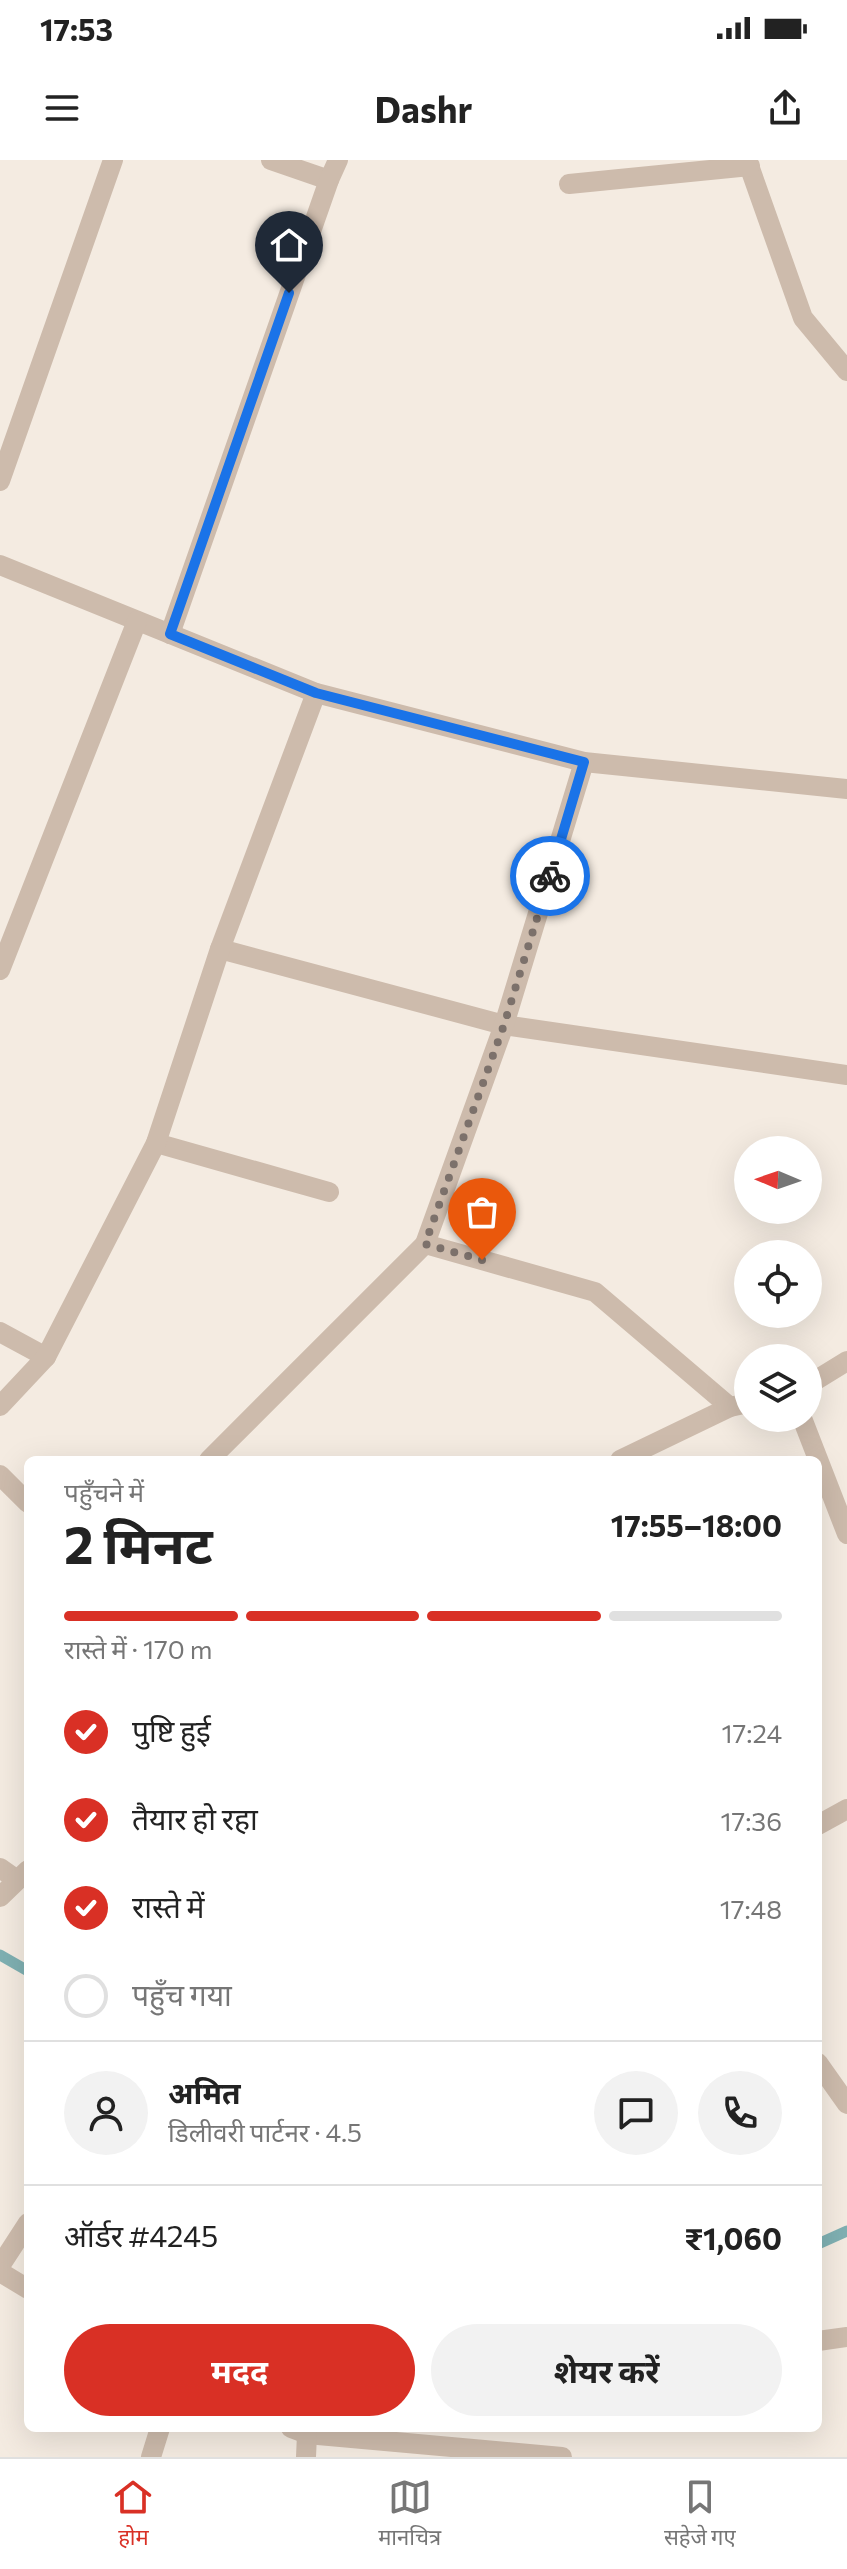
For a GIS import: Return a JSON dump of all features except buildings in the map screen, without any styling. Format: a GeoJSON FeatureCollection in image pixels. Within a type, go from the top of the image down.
{"type":"FeatureCollection","features":[{"type":"Feature","properties":{"kind":"street"},"geometry":{"type":"LineString","coordinates":[[0,481],[113,160]]}},
{"type":"Feature","properties":{"kind":"street"},"geometry":{"type":"LineString","coordinates":[[271,160],[329,180]]}},
{"type":"Feature","properties":{"kind":"street"},"geometry":{"type":"LineString","coordinates":[[170,634],[338,160]]}},
{"type":"Feature","properties":{"kind":"street"},"geometry":{"type":"LineString","coordinates":[[569,184],[748,163],[803,318],[847,371]]}},
{"type":"Feature","properties":{"kind":"street"},"geometry":{"type":"LineString","coordinates":[[0,565],[316,693],[584,762],[847,789]]}},
{"type":"Feature","properties":{"kind":"street"},"geometry":{"type":"LineString","coordinates":[[0,970],[137,621]]}},
{"type":"Feature","properties":{"kind":"street"},"geometry":{"type":"LineString","coordinates":[[0,1406],[46,1357],[156,1143],[220,949],[316,693]]}},
{"type":"Feature","properties":{"kind":"street"},"geometry":{"type":"LineString","coordinates":[[213,1456],[425,1244],[504,1025],[584,762]]}},
{"type":"Feature","properties":{"kind":"street"},"geometry":{"type":"LineString","coordinates":[[220,949],[504,1025],[847,1075]]}},
{"type":"Feature","properties":{"kind":"street"},"geometry":{"type":"LineString","coordinates":[[156,1143],[329,1192]]}},
{"type":"Feature","properties":{"kind":"street"},"geometry":{"type":"LineString","coordinates":[[425,1244],[595,1292],[734,1401]]}},
{"type":"Feature","properties":{"kind":"street"},"geometry":{"type":"LineString","coordinates":[[0,1332],[46,1357]]}},
{"type":"Feature","properties":{"kind":"street"},"geometry":{"type":"LineString","coordinates":[[822,1376],[847,1361]]}},
{"type":"Feature","properties":{"kind":"street"},"geometry":{"type":"LineString","coordinates":[[629,1456],[734,1407]]}},
{"type":"Feature","properties":{"kind":"street"},"geometry":{"type":"LineString","coordinates":[[807,1432],[817,1456]]}},
{"type":"Feature","properties":{"kind":"street"},"geometry":{"type":"LineString","coordinates":[[822,1470],[847,1534]]}},
{"type":"Feature","properties":{"kind":"street"},"geometry":{"type":"LineString","coordinates":[[0,1475],[24,1499]]}},
{"type":"Feature","properties":{"kind":"street"},"geometry":{"type":"LineString","coordinates":[[822,1823],[847,1809]]}},
{"type":"Feature","properties":{"kind":"street"},"geometry":{"type":"LineString","coordinates":[[0,1897],[15,1873]]}},
{"type":"Feature","properties":{"kind":"street"},"geometry":{"type":"LineString","coordinates":[[822,2069],[847,2104]]}},
{"type":"Feature","properties":{"kind":"street"},"geometry":{"type":"LineString","coordinates":[[24,2230],[0,2269],[24,2286]]}},
{"type":"Feature","properties":{"kind":"street"},"geometry":{"type":"LineString","coordinates":[[822,2340],[847,2337]]}},
{"type":"Feature","properties":{"kind":"street"},"geometry":{"type":"LineString","coordinates":[[151,2457],[159,2432]]}},
{"type":"Feature","properties":{"kind":"street"},"geometry":{"type":"LineString","coordinates":[[299,2432],[306,2457]]}},
{"type":"Feature","properties":{"kind":"street"},"geometry":{"type":"LineString","coordinates":[[309,2432],[562,2457]]}},
{"type":"Feature","properties":{"kind":"waterway"},"geometry":{"type":"LineString","coordinates":[[0,1955],[24,1969]]}},
{"type":"Feature","properties":{"kind":"waterway"},"geometry":{"type":"LineString","coordinates":[[822,2242],[847,2231]]}},
{"type":"Feature","properties":{"kind":"way so far"},"geometry":{"type":"LineString","coordinates":[[482,1260],[425,1244],[504,1025],[550,876]]}},
{"type":"Feature","properties":{"kind":"route"},"geometry":{"type":"LineString","coordinates":[[289,293],[170,634],[316,693],[584,762],[550,876]]}}]}
